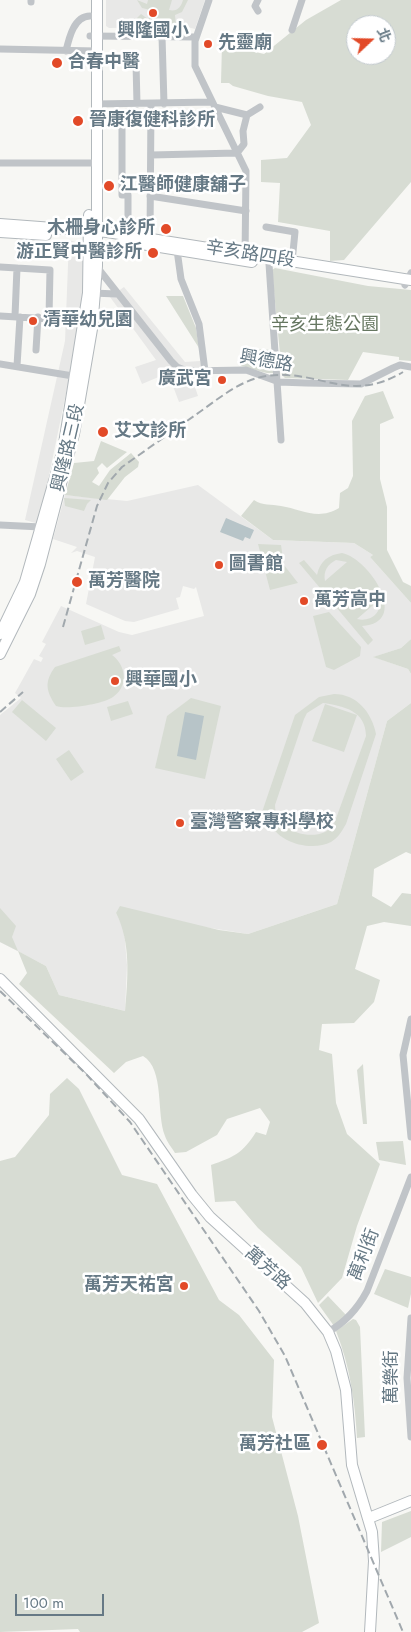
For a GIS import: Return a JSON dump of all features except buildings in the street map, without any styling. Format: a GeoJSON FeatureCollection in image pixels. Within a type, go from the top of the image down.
{"type":"FeatureCollection","features":[{"type":"Feature","properties":{"kind":"main road"},"geometry":{"type":"LineString","coordinates":[[90,0],[93,36]]}},
{"type":"Feature","properties":{"kind":"main road"},"geometry":{"type":"LineString","coordinates":[[93,234],[93,36],[97,0]]}},
{"type":"Feature","properties":{"kind":"main road"},"geometry":{"type":"LineString","coordinates":[[92,163],[96,104],[93,51]]}},
{"type":"Feature","properties":{"kind":"main road"},"geometry":{"type":"LineString","coordinates":[[0,224],[93,234]]}},
{"type":"Feature","properties":{"kind":"main road"},"geometry":{"type":"LineString","coordinates":[[0,232],[93,234]]}},
{"type":"Feature","properties":{"kind":"main road","name":"辛亥路四段"},"geometry":{"type":"LineString","coordinates":[[93,234],[150,238],[245,257],[269,264],[409,280]]}},
{"type":"Feature","properties":{"kind":"main road","name":"辛亥路四段"},"geometry":{"type":"LineString","coordinates":[[93,234],[177,250],[292,262],[409,280]]}},
{"type":"Feature","properties":{"kind":"main road","name":"興隆路三段"},"geometry":{"type":"LineString","coordinates":[[0,634],[23,587],[68,459],[97,266],[93,234]]}},
{"type":"Feature","properties":{"kind":"main road","name":"興隆路三段"},"geometry":{"type":"LineString","coordinates":[[80,377],[84,320],[92,293],[93,234]]}},
{"type":"Feature","properties":{"kind":"main road","name":"興隆路三段"},"geometry":{"type":"LineString","coordinates":[[0,654],[30,594],[44,529]]}},
{"type":"Feature","properties":{"kind":"main road","name":"萬芳路"},"geometry":{"type":"LineString","coordinates":[[1,981],[136,1115],[192,1195],[210,1217],[305,1303],[328,1332],[336,1351],[346,1390],[351,1460],[369,1518],[374,1552],[370,1632]]}},
{"type":"Feature","properties":{"kind":"main road"},"geometry":{"type":"LineString","coordinates":[[369,1518],[411,1501]]}},
{"type":"Feature","properties":{"kind":"street"},"geometry":{"type":"LineString","coordinates":[[208,0],[196,37],[196,66],[246,171],[245,257]]}},
{"type":"Feature","properties":{"kind":"street"},"geometry":{"type":"LineString","coordinates":[[258,0],[255,6],[258,11]]}},
{"type":"Feature","properties":{"kind":"street"},"geometry":{"type":"LineString","coordinates":[[292,30],[302,0]]}},
{"type":"Feature","properties":{"kind":"street"},"geometry":{"type":"LineString","coordinates":[[66,51],[72,31],[80,19],[84,16],[90,16]]}},
{"type":"Feature","properties":{"kind":"street"},"geometry":{"type":"LineString","coordinates":[[93,36],[196,37]]}},
{"type":"Feature","properties":{"kind":"street"},"geometry":{"type":"LineString","coordinates":[[162,36],[164,104]]}},
{"type":"Feature","properties":{"kind":"street"},"geometry":{"type":"LineString","coordinates":[[0,49],[93,51]]}},
{"type":"Feature","properties":{"kind":"street"},"geometry":{"type":"LineString","coordinates":[[136,63],[138,104]]}},
{"type":"Feature","properties":{"kind":"street"},"geometry":{"type":"LineString","coordinates":[[96,104],[213,105],[247,115]]}},
{"type":"Feature","properties":{"kind":"street"},"geometry":{"type":"LineString","coordinates":[[150,238],[151,104]]}},
{"type":"Feature","properties":{"kind":"street"},"geometry":{"type":"LineString","coordinates":[[237,153],[244,144],[243,131],[247,115],[260,106]]}},
{"type":"Feature","properties":{"kind":"street"},"geometry":{"type":"LineString","coordinates":[[122,122],[122,195],[128,195],[128,218],[125,235]]}},
{"type":"Feature","properties":{"kind":"street"},"geometry":{"type":"LineString","coordinates":[[151,155],[237,153]]}},
{"type":"Feature","properties":{"kind":"street"},"geometry":{"type":"LineString","coordinates":[[0,163],[92,163]]}},
{"type":"Feature","properties":{"kind":"street"},"geometry":{"type":"LineString","coordinates":[[150,196],[246,211]]}},
{"type":"Feature","properties":{"kind":"street"},"geometry":{"type":"LineString","coordinates":[[266,227],[295,232],[292,262]]}},
{"type":"Feature","properties":{"kind":"street"},"geometry":{"type":"LineString","coordinates":[[177,250],[181,279],[199,324],[206,371]]}},
{"type":"Feature","properties":{"kind":"street"},"geometry":{"type":"LineString","coordinates":[[269,264],[279,382],[276,389],[281,440]]}},
{"type":"Feature","properties":{"kind":"street","name":"興德路"},"geometry":{"type":"LineString","coordinates":[[97,266],[117,294],[177,368],[187,371],[246,370],[279,382],[361,384],[400,365],[411,367]]}},
{"type":"Feature","properties":{"kind":"street"},"geometry":{"type":"LineString","coordinates":[[0,267],[50,270],[49,317]]}},
{"type":"Feature","properties":{"kind":"street"},"geometry":{"type":"LineString","coordinates":[[17,268],[17,366]]}},
{"type":"Feature","properties":{"kind":"street"},"geometry":{"type":"LineString","coordinates":[[92,293],[117,294]]}},
{"type":"Feature","properties":{"kind":"street"},"geometry":{"type":"LineString","coordinates":[[0,316],[84,320]]}},
{"type":"Feature","properties":{"kind":"street"},"geometry":{"type":"LineString","coordinates":[[36,350],[38,317]]}},
{"type":"Feature","properties":{"kind":"street"},"geometry":{"type":"LineString","coordinates":[[0,364],[80,377]]}},
{"type":"Feature","properties":{"kind":"street"},"geometry":{"type":"LineString","coordinates":[[0,525],[44,529]]}},
{"type":"Feature","properties":{"kind":"street"},"geometry":{"type":"LineString","coordinates":[[411,1018],[403,1055],[411,1137]]}},
{"type":"Feature","properties":{"kind":"street","name":"萬利街"},"geometry":{"type":"LineString","coordinates":[[328,1332],[339,1325],[359,1306],[411,1177]]}},
{"type":"Feature","properties":{"kind":"street","name":"萬樂街"},"geometry":{"type":"LineString","coordinates":[[411,1318],[407,1378],[411,1437]]}},
{"type":"Feature","properties":{"kind":"shaded area","name":"興隆國小"},"geometry":{"type":"Polygon","coordinates":[[[106,0],[205,0],[195,29],[187,27],[109,28],[106,26],[106,0]]]}},
{"type":"Feature","properties":{"kind":"shaded area"},"geometry":{"type":"Polygon","coordinates":[[[69,240],[84,245],[82,316],[39,524],[25,520],[65,341],[69,240]]]}},
{"type":"Feature","properties":{"kind":"shaded area"},"geometry":{"type":"Polygon","coordinates":[[[124,287],[185,362],[200,361],[206,377],[191,375],[198,396],[179,402],[168,373],[142,384],[135,367],[156,360],[110,297],[124,287]]]}},
{"type":"Feature","properties":{"kind":"shaded area","name":"臺灣警察專科學校"},"geometry":{"type":"Polygon","coordinates":[[[198,485],[273,540],[354,543],[373,555],[370,557],[411,603],[411,639],[401,648],[374,657],[408,669],[411,674],[411,703],[387,721],[337,904],[248,934],[116,913],[124,929],[127,965],[125,1011],[59,995],[46,966],[0,942],[0,715],[21,698],[15,693],[34,659],[41,662],[43,658],[39,656],[46,644],[42,642],[61,606],[119,632],[132,635],[204,616],[196,587],[194,589],[183,586],[180,597],[176,598],[179,609],[134,622],[125,621],[86,604],[95,557],[77,551],[71,553],[77,547],[53,539],[65,495],[127,501],[198,485]]]}},
{"type":"Feature","properties":{"kind":"shaded area"},"geometry":{"type":"Polygon","coordinates":[[[226,518],[254,530],[250,539],[245,537],[243,541],[220,532],[226,518]]]}},
{"type":"Feature","properties":{"kind":"shaded area"},"geometry":{"type":"Polygon","coordinates":[[[185,712],[204,716],[196,760],[177,756],[185,712]]]}},
{"type":"Feature","properties":{"kind":"green space"},"geometry":{"type":"Polygon","coordinates":[[[137,0],[147,4],[148,0],[172,0],[169,10],[174,10],[181,5],[183,0],[188,0],[182,12],[175,15],[176,26],[141,27],[136,19],[141,14],[148,19],[155,11],[142,8],[137,0]]]}},
{"type":"Feature","properties":{"kind":"green space"},"geometry":{"type":"Polygon","coordinates":[[[341,0],[411,0],[411,182],[344,260],[330,261],[330,231],[278,222],[280,183],[261,182],[261,160],[287,158],[311,125],[302,102],[268,96],[233,86],[229,83],[221,83],[222,44],[264,54],[306,20],[341,0]]]}},
{"type":"Feature","properties":{"kind":"green space","name":"辛亥生態公園"},"geometry":{"type":"Polygon","coordinates":[[[275,268],[368,286],[411,290],[411,361],[399,360],[399,357],[363,352],[348,380],[285,378],[282,375],[272,270],[275,268]]]}},
{"type":"Feature","properties":{"kind":"green space"},"geometry":{"type":"Polygon","coordinates":[[[166,296],[183,296],[196,328],[199,348],[166,296]]]}},
{"type":"Feature","properties":{"kind":"green space"},"geometry":{"type":"Polygon","coordinates":[[[246,348],[272,350],[273,373],[261,372],[241,366],[246,348]]]}},
{"type":"Feature","properties":{"kind":"green space"},"geometry":{"type":"Polygon","coordinates":[[[383,391],[394,418],[380,424],[380,479],[387,507],[387,550],[403,582],[411,586],[411,603],[370,557],[373,555],[354,543],[273,540],[241,516],[254,500],[264,504],[317,514],[324,514],[339,508],[340,493],[348,488],[353,476],[352,421],[365,396],[383,391]]]}},
{"type":"Feature","properties":{"kind":"green space"},"geometry":{"type":"Polygon","coordinates":[[[101,441],[127,452],[107,468],[102,463],[97,468],[99,473],[92,482],[99,486],[110,470],[131,453],[139,462],[138,467],[125,477],[107,500],[65,495],[74,463],[94,461],[101,441]]]}},
{"type":"Feature","properties":{"kind":"green space"},"geometry":{"type":"Polygon","coordinates":[[[64,498],[91,500],[84,511],[65,506],[64,498]]]}},
{"type":"Feature","properties":{"kind":"green space"},"geometry":{"type":"Polygon","coordinates":[[[258,544],[281,545],[284,565],[298,583],[270,590],[258,544]]]}},
{"type":"Feature","properties":{"kind":"green space"},"geometry":{"type":"Polygon","coordinates":[[[342,553],[353,558],[364,567],[374,578],[381,591],[385,603],[383,614],[376,622],[362,626],[373,640],[368,645],[299,563],[304,560],[317,575],[323,562],[342,553]],[[336,560],[327,568],[325,581],[347,562],[336,560]],[[379,600],[357,619],[362,620],[374,616],[379,609],[379,600]]]}},
{"type":"Feature","properties":{"kind":"green space"},"geometry":{"type":"Polygon","coordinates":[[[329,612],[361,647],[360,656],[334,670],[326,667],[313,616],[329,612]]]}},
{"type":"Feature","properties":{"kind":"green space"},"geometry":{"type":"Polygon","coordinates":[[[101,625],[105,639],[85,645],[81,631],[101,625]]]}},
{"type":"Feature","properties":{"kind":"green space"},"geometry":{"type":"Polygon","coordinates":[[[411,639],[411,674],[408,669],[373,657],[401,648],[411,639]]]}},
{"type":"Feature","properties":{"kind":"green space"},"geometry":{"type":"Polygon","coordinates":[[[119,646],[121,651],[112,655],[120,664],[124,676],[122,687],[113,697],[108,700],[76,707],[56,706],[48,691],[49,677],[55,667],[119,646]]]}},
{"type":"Feature","properties":{"kind":"green space"},"geometry":{"type":"Polygon","coordinates":[[[334,694],[350,697],[367,712],[376,734],[343,829],[331,842],[323,845],[305,846],[287,840],[279,835],[270,821],[260,818],[295,715],[319,697],[334,694]],[[323,703],[307,713],[275,805],[276,813],[286,826],[292,830],[309,835],[326,831],[334,824],[366,736],[365,728],[358,715],[346,708],[323,703]]]}},
{"type":"Feature","properties":{"kind":"green space"},"geometry":{"type":"Polygon","coordinates":[[[191,698],[221,706],[205,779],[155,768],[167,716],[191,698]]]}},
{"type":"Feature","properties":{"kind":"green space"},"geometry":{"type":"Polygon","coordinates":[[[22,700],[56,728],[46,741],[12,712],[22,700]]]}},
{"type":"Feature","properties":{"kind":"green space"},"geometry":{"type":"Polygon","coordinates":[[[128,701],[133,714],[111,721],[107,707],[128,701]]]}},
{"type":"Feature","properties":{"kind":"green space"},"geometry":{"type":"Polygon","coordinates":[[[411,703],[411,854],[406,852],[374,869],[372,896],[391,907],[402,893],[411,894],[411,926],[384,922],[367,926],[355,969],[380,980],[374,1002],[354,1023],[322,1024],[319,1050],[332,1054],[336,1103],[347,1134],[380,1164],[357,1226],[342,1278],[318,1303],[301,1267],[258,1228],[235,1201],[215,1202],[211,1165],[237,1154],[256,1132],[266,1135],[270,1122],[260,1108],[227,1119],[217,1135],[186,1152],[175,1153],[162,1127],[157,1081],[150,1062],[143,1056],[126,1062],[114,1073],[19,984],[27,973],[18,951],[46,966],[59,995],[125,1011],[127,960],[124,936],[116,913],[120,906],[219,930],[248,934],[337,904],[387,721],[411,703]]]}},
{"type":"Feature","properties":{"kind":"green space"},"geometry":{"type":"Polygon","coordinates":[[[325,704],[357,715],[344,752],[312,741],[325,704]]]}},
{"type":"Feature","properties":{"kind":"green space"},"geometry":{"type":"Polygon","coordinates":[[[69,750],[84,772],[71,781],[56,759],[69,750]]]}},
{"type":"Feature","properties":{"kind":"green space"},"geometry":{"type":"Polygon","coordinates":[[[0,908],[16,926],[12,937],[18,951],[0,942],[0,908]]]}},
{"type":"Feature","properties":{"kind":"green space"},"geometry":{"type":"Polygon","coordinates":[[[363,1064],[367,1124],[363,1124],[357,1070],[363,1064]]]}},
{"type":"Feature","properties":{"kind":"green space"},"geometry":{"type":"Polygon","coordinates":[[[67,1078],[79,1089],[122,1175],[157,1184],[219,1300],[239,1315],[274,1360],[272,1417],[298,1516],[319,1623],[302,1632],[80,1632],[78,1629],[0,1632],[0,1161],[15,1157],[49,1115],[50,1094],[67,1078]]]}},
{"type":"Feature","properties":{"kind":"green space"},"geometry":{"type":"Polygon","coordinates":[[[403,1141],[406,1165],[379,1160],[376,1142],[403,1141]]]}},
{"type":"Feature","properties":{"kind":"green space"},"geometry":{"type":"Polygon","coordinates":[[[385,1269],[411,1277],[411,1294],[408,1308],[374,1294],[385,1269]]]}},
{"type":"Feature","properties":{"kind":"green space"},"geometry":{"type":"Polygon","coordinates":[[[328,1296],[346,1315],[334,1326],[319,1305],[328,1296]]]}},
{"type":"Feature","properties":{"kind":"green space"},"geometry":{"type":"Polygon","coordinates":[[[353,1319],[356,1320],[360,1327],[365,1437],[357,1438],[351,1384],[345,1357],[336,1331],[353,1319]]]}},
{"type":"Feature","properties":{"kind":"green space"},"geometry":{"type":"Polygon","coordinates":[[[411,1511],[411,1537],[381,1552],[382,1522],[411,1511]]]}},
{"type":"Feature","properties":{"kind":"railway"},"geometry":{"type":"LineString","coordinates":[[63,627],[97,506],[108,483],[122,467],[237,386],[256,378],[285,375],[349,386],[383,381],[403,372]]}},
{"type":"Feature","properties":{"kind":"railway"},"geometry":{"type":"LineString","coordinates":[[0,712],[23,692]]}},
{"type":"Feature","properties":{"kind":"railway"},"geometry":{"type":"LineString","coordinates":[[0,991],[86,1074],[130,1122],[259,1311],[285,1356],[403,1632]]}},
{"type":"Feature","properties":{"kind":"place","name":"興隆國小"},"geometry":{"type":"Point","coordinates":[153,13]}},
{"type":"Feature","properties":{"kind":"place","name":"先靈廟"},"geometry":{"type":"Point","coordinates":[208,44]}},
{"type":"Feature","properties":{"kind":"place","name":"合春中醫"},"geometry":{"type":"Point","coordinates":[57,63]}},
{"type":"Feature","properties":{"kind":"place","name":"晉康復健科診所"},"geometry":{"type":"Point","coordinates":[78,121]}},
{"type":"Feature","properties":{"kind":"place","name":"江醫師健康舖子"},"geometry":{"type":"Point","coordinates":[109,186]}},
{"type":"Feature","properties":{"kind":"place","name":"木柵身心診所"},"geometry":{"type":"Point","coordinates":[166,229]}},
{"type":"Feature","properties":{"kind":"place","name":"游正賢中醫診所"},"geometry":{"type":"Point","coordinates":[153,253]}},
{"type":"Feature","properties":{"kind":"place","name":"清華幼兒園"},"geometry":{"type":"Point","coordinates":[33,321]}},
{"type":"Feature","properties":{"kind":"place","name":"廣武宮"},"geometry":{"type":"Point","coordinates":[222,380]}},
{"type":"Feature","properties":{"kind":"place","name":"艾文診所"},"geometry":{"type":"Point","coordinates":[103,432]}},
{"type":"Feature","properties":{"kind":"place","name":"圖書館"},"geometry":{"type":"Point","coordinates":[219,565]}},
{"type":"Feature","properties":{"kind":"place","name":"萬芳醫院"},"geometry":{"type":"Point","coordinates":[77,582]}},
{"type":"Feature","properties":{"kind":"place","name":"萬芳高中"},"geometry":{"type":"Point","coordinates":[304,601]}},
{"type":"Feature","properties":{"kind":"place","name":"興華國小"},"geometry":{"type":"Point","coordinates":[115,681]}},
{"type":"Feature","properties":{"kind":"place","name":"臺灣警察專科學校"},"geometry":{"type":"Point","coordinates":[180,823]}},
{"type":"Feature","properties":{"kind":"place","name":"萬芳天祐宮"},"geometry":{"type":"Point","coordinates":[184,1286]}},
{"type":"Feature","properties":{"kind":"place","name":"萬芳社區"},"geometry":{"type":"Point","coordinates":[322,1445]}}]}
